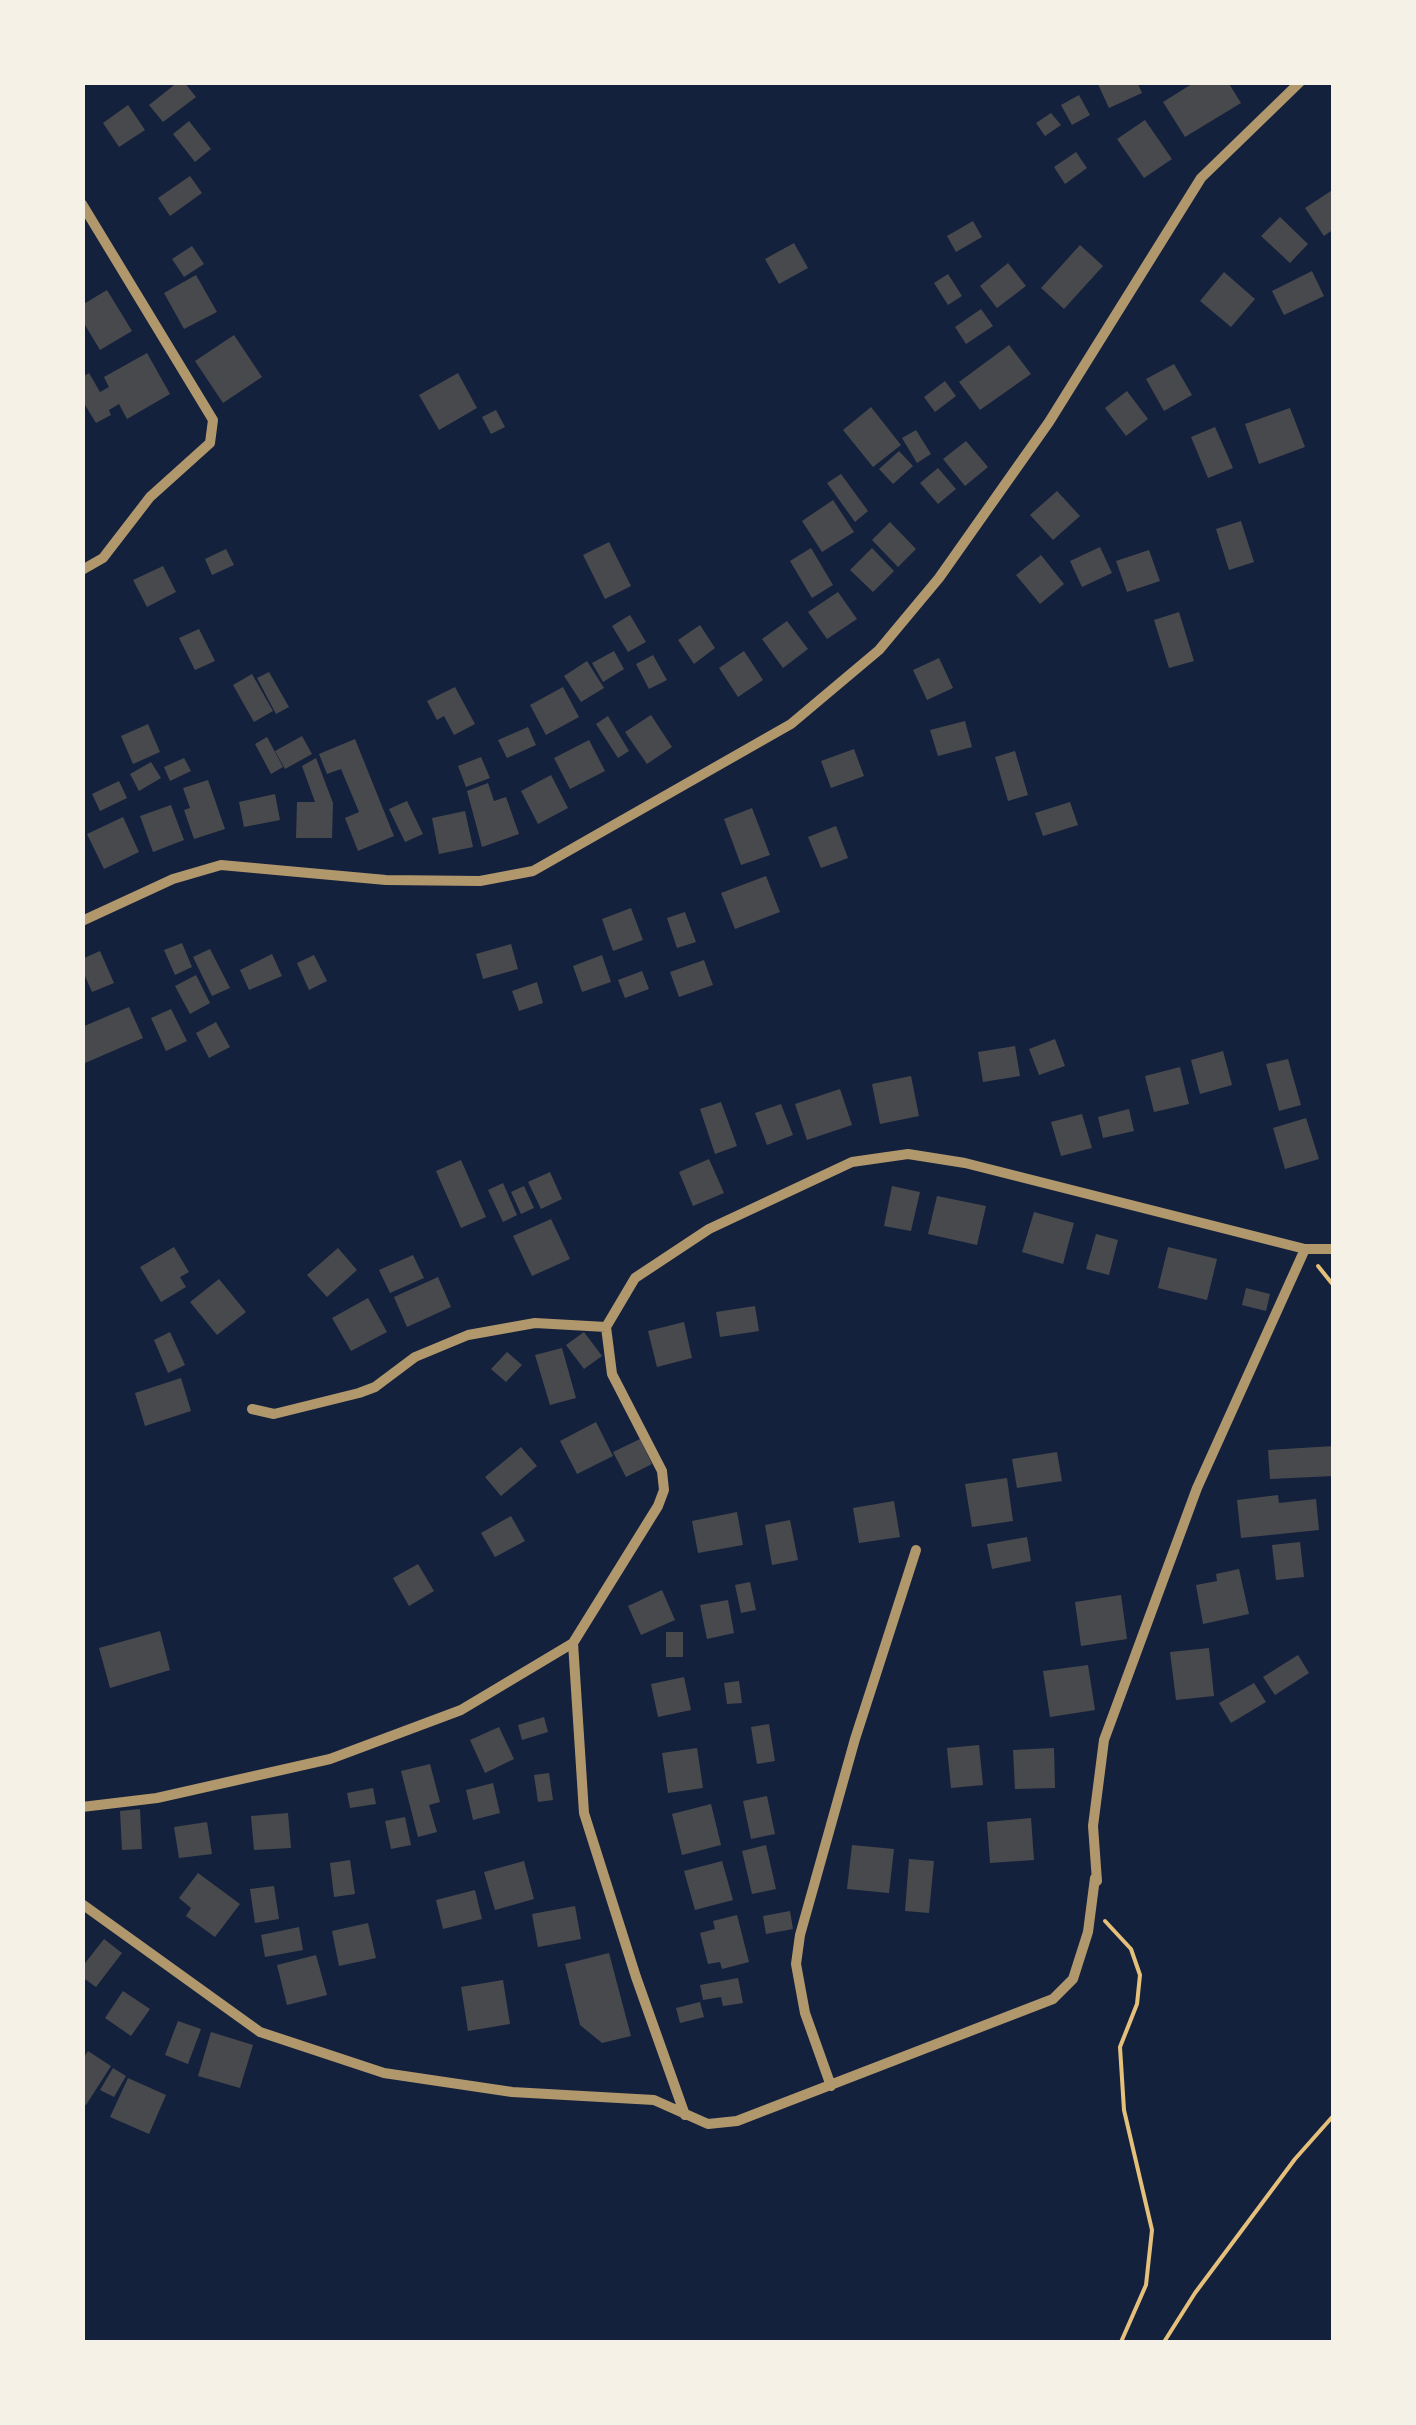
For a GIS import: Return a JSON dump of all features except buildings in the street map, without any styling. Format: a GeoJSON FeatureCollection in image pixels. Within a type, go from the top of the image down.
{"type":"FeatureCollection","features":[{"type":"Feature","properties":{"kind":"street"},"geometry":{"type":"LineString","coordinates":[[82,921],[173,878],[221,864],[386,880],[480,882],[533,871],[791,724],[879,650],[939,578],[1049,422],[1200,178],[1300,82]]}},
{"type":"Feature","properties":{"kind":"street"},"geometry":{"type":"LineString","coordinates":[[82,204],[213,420],[210,443],[150,498],[102,558],[82,570]]}},
{"type":"Feature","properties":{"kind":"street"},"geometry":{"type":"LineString","coordinates":[[82,1807],[157,1798],[330,1759],[461,1710],[572,1643],[658,1506],[664,1490],[662,1472],[612,1374],[606,1326],[635,1278],[708,1230],[852,1162],[908,1154],[965,1162],[1305,1248],[1334,1249]]}},
{"type":"Feature","properties":{"kind":"street"},"geometry":{"type":"LineString","coordinates":[[82,1904],[260,2032],[384,2073],[512,2092],[654,2100],[708,2124],[738,2121],[1053,1998],[1073,1979],[1098,1882],[1093,1826],[1104,1740],[1197,1488],[1305,1248]]}},
{"type":"Feature","properties":{"kind":"street"},"geometry":{"type":"LineString","coordinates":[[252,1409],[274,1414],[359,1393],[375,1387],[414,1357],[468,1335],[535,1323],[606,1326]]}},
{"type":"Feature","properties":{"kind":"street"},"geometry":{"type":"LineString","coordinates":[[831,2086],[804,2013],[796,1964],[800,1935],[916,1550]]}},
{"type":"Feature","properties":{"kind":"street"},"geometry":{"type":"LineString","coordinates":[[572,1643],[584,1813],[636,1978],[686,2116]]}},
{"type":"Feature","properties":{"kind":"path"},"geometry":{"type":"LineString","coordinates":[[1305,1248],[1334,1286]]}},
{"type":"Feature","properties":{"kind":"path"},"geometry":{"type":"LineString","coordinates":[[1092,1906],[1131,1949],[1140,1975],[1138,2004],[1120,2047],[1124,2110],[1152,2230],[1146,2285],[1121,2342]]}},
{"type":"Feature","properties":{"kind":"path"},"geometry":{"type":"LineString","coordinates":[[1164,2342],[1295,2158],[1334,2115]]}}]}
